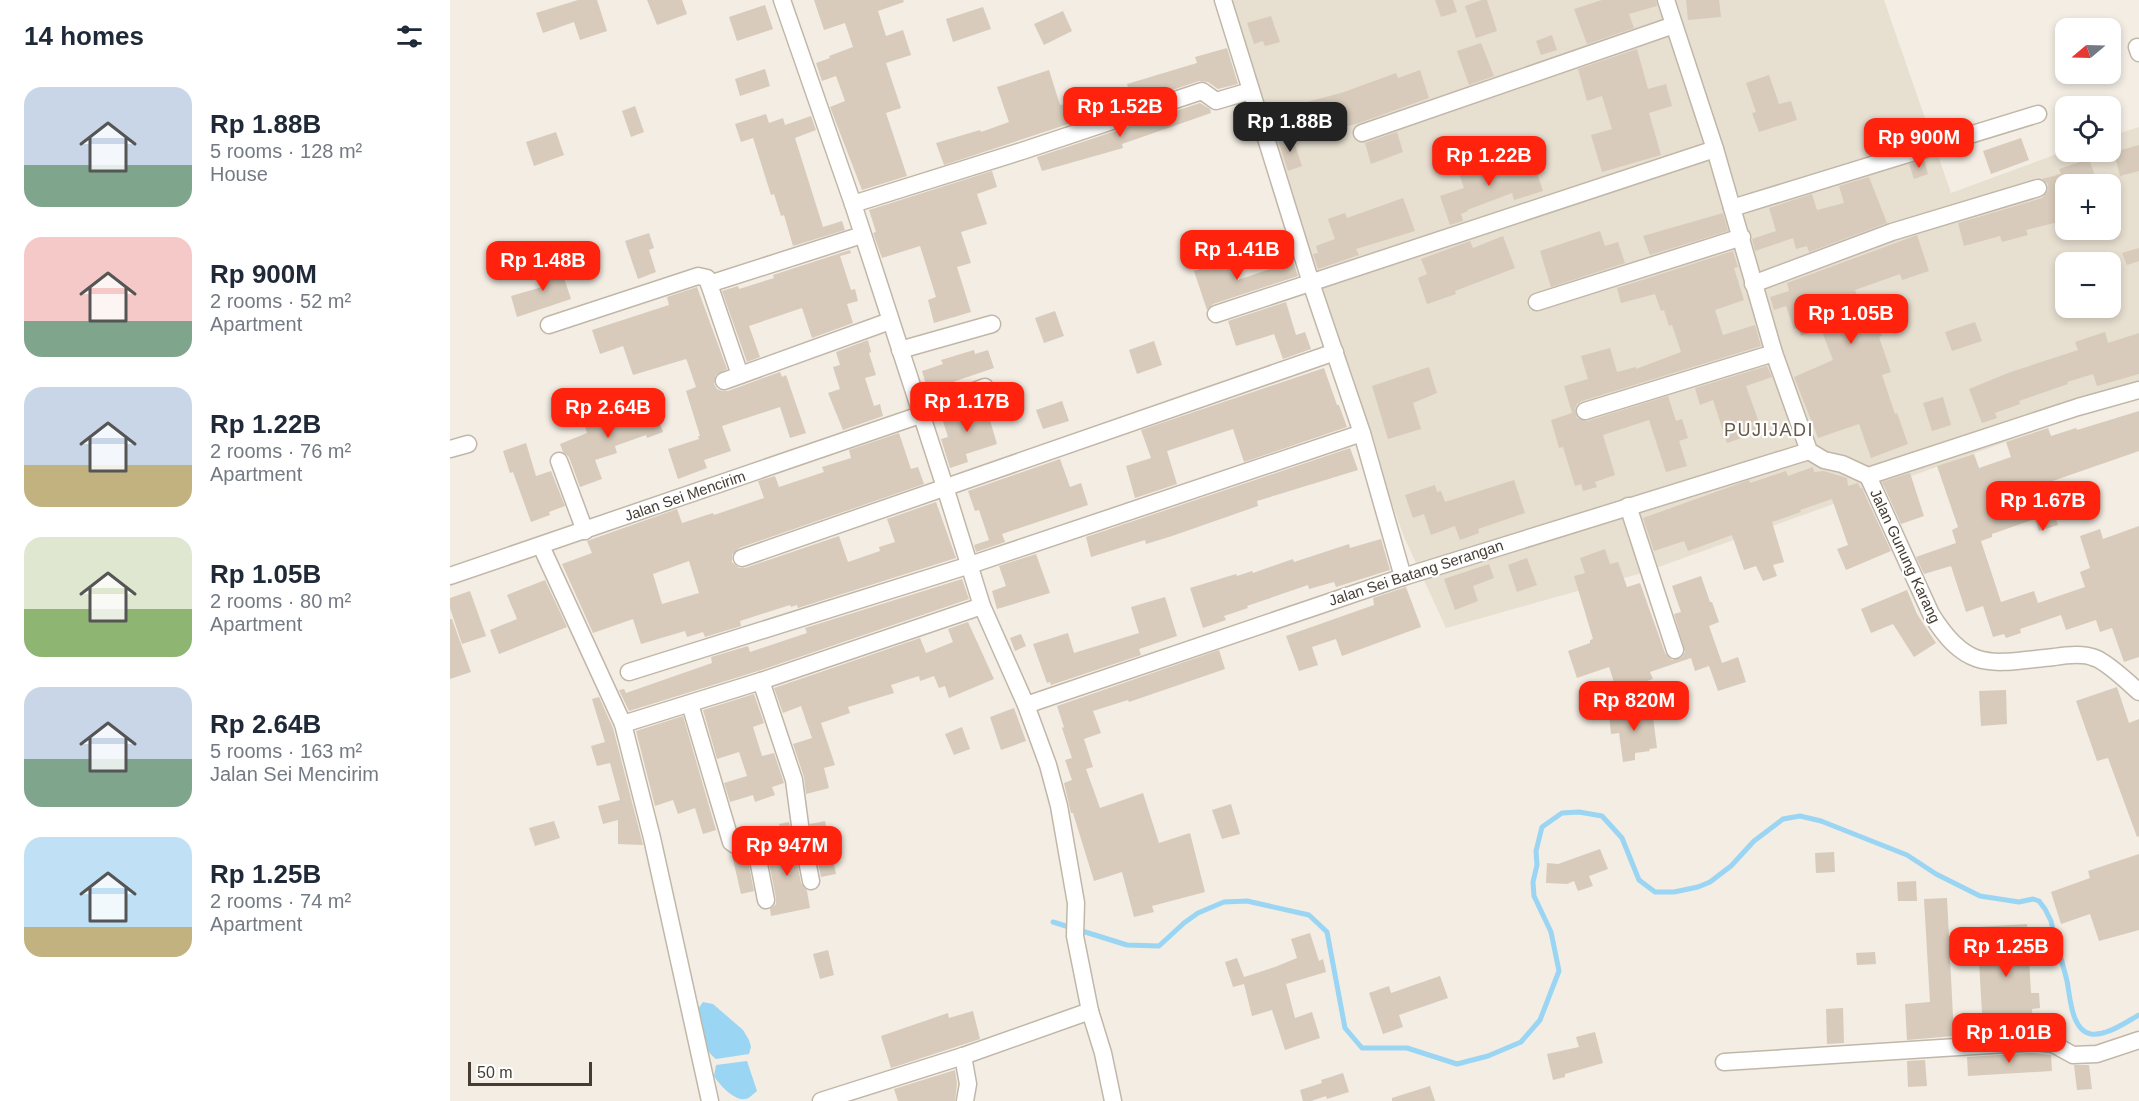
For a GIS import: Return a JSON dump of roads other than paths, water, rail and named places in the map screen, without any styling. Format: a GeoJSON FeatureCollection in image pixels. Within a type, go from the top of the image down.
{"type":"FeatureCollection","features":[{"type":"Feature","properties":{"kind":"street"},"geometry":{"type":"LineString","coordinates":[[782,0],[853,204],[982,606],[1026,705],[1048,765],[1059,806],[1076,903],[1075,936],[1090,1011],[1103,1053],[1113,1101]]}},
{"type":"Feature","properties":{"kind":"street"},"geometry":{"type":"LineString","coordinates":[[1223,0],[1311,282],[1362,433],[1403,577]]}},
{"type":"Feature","properties":{"kind":"street"},"geometry":{"type":"LineString","coordinates":[[1666,0],[1742,237],[1753,284],[1774,353],[1809,451],[1824,460],[1842,464],[1868,476],[2078,407],[2139,390]]}},
{"type":"Feature","properties":{"kind":"street"},"geometry":{"type":"LineString","coordinates":[[1362,133],[1674,25]]}},
{"type":"Feature","properties":{"kind":"street"},"geometry":{"type":"LineString","coordinates":[[853,204],[1202,91],[1216,101],[1250,91]]}},
{"type":"Feature","properties":{"kind":"street"},"geometry":{"type":"LineString","coordinates":[[1732,208],[2038,114]]}},
{"type":"Feature","properties":{"kind":"street"},"geometry":{"type":"LineString","coordinates":[[1216,314],[1715,149]]}},
{"type":"Feature","properties":{"kind":"street"},"geometry":{"type":"LineString","coordinates":[[1753,284],[1892,232],[2038,188]]}},
{"type":"Feature","properties":{"kind":"street"},"geometry":{"type":"LineString","coordinates":[[709,284],[862,235]]}},
{"type":"Feature","properties":{"kind":"street"},"geometry":{"type":"LineString","coordinates":[[1537,302],[1742,237]]}},
{"type":"Feature","properties":{"kind":"street"},"geometry":{"type":"LineString","coordinates":[[549,325],[698,276],[707,278],[732,378],[890,321]]}},
{"type":"Feature","properties":{"kind":"street"},"geometry":{"type":"LineString","coordinates":[[900,350],[992,324]]}},
{"type":"Feature","properties":{"kind":"street"},"geometry":{"type":"LineString","coordinates":[[742,558],[1335,352]]}},
{"type":"Feature","properties":{"kind":"street"},"geometry":{"type":"LineString","coordinates":[[1585,411],[1774,353]]}},
{"type":"Feature","properties":{"kind":"street","name":"Jalan Sei Mencirim"},"geometry":{"type":"LineString","coordinates":[[450,576],[920,413],[985,387]]}},
{"type":"Feature","properties":{"kind":"street"},"geometry":{"type":"LineString","coordinates":[[629,672],[970,565],[1362,433]]}},
{"type":"Feature","properties":{"kind":"street"},"geometry":{"type":"LineString","coordinates":[[450,449],[468,444]]}},
{"type":"Feature","properties":{"kind":"street","name":"Jalan Sei Batang Serangan"},"geometry":{"type":"LineString","coordinates":[[1026,705],[1403,577],[1809,451]]}},
{"type":"Feature","properties":{"kind":"street"},"geometry":{"type":"LineString","coordinates":[[559,461],[585,531]]}},
{"type":"Feature","properties":{"kind":"street","name":"Jalan Gunung Karang"},"geometry":{"type":"LineString","coordinates":[[1868,476],[1931,614],[1944,635],[1958,649],[1974,658],[1994,663],[2068,655],[2095,658],[2139,692]]}},
{"type":"Feature","properties":{"kind":"street"},"geometry":{"type":"LineString","coordinates":[[1628,506],[1675,650]]}},
{"type":"Feature","properties":{"kind":"street"},"geometry":{"type":"LineString","coordinates":[[541,546],[623,724],[651,837],[710,1101]]}},
{"type":"Feature","properties":{"kind":"street"},"geometry":{"type":"LineString","coordinates":[[623,724],[761,681],[982,606]]}},
{"type":"Feature","properties":{"kind":"street"},"geometry":{"type":"LineString","coordinates":[[761,681],[794,780],[811,881]]}},
{"type":"Feature","properties":{"kind":"street"},"geometry":{"type":"LineString","coordinates":[[690,704],[731,842],[737,846],[775,839]]}},
{"type":"Feature","properties":{"kind":"street"},"geometry":{"type":"LineString","coordinates":[[755,844],[766,900]]}},
{"type":"Feature","properties":{"kind":"street"},"geometry":{"type":"LineString","coordinates":[[821,1101],[963,1056],[1090,1011]]}},
{"type":"Feature","properties":{"kind":"street"},"geometry":{"type":"LineString","coordinates":[[1724,1062],[2036,1042],[2053,1044],[2073,1055],[2097,1054],[2139,1041]]}},
{"type":"Feature","properties":{"kind":"street"},"geometry":{"type":"LineString","coordinates":[[963,1056],[968,1084],[965,1101]]}},
{"type":"Feature","properties":{"kind":"water"},"geometry":{"type":"Polygon","coordinates":[[[703,1002],[713,1004],[743,1030],[751,1047],[749,1054],[716,1059],[711,1055],[702,1038],[695,1013],[703,1002]]]}},
{"type":"Feature","properties":{"kind":"water"},"geometry":{"type":"Polygon","coordinates":[[[747,1061],[757,1091],[748,1098],[741,1099],[727,1091],[714,1076],[716,1065],[747,1061]]]}},
{"type":"Feature","properties":{"kind":"waterway"},"geometry":{"type":"LineString","coordinates":[[1053,922],[1127,945],[1159,946],[1198,913],[1224,902],[1247,901],[1309,915],[1327,932],[1345,1028],[1362,1048],[1407,1048],[1457,1064],[1488,1056],[1521,1042],[1540,1020],[1559,971],[1551,932],[1534,896],[1536,851],[1542,827],[1562,813],[1579,812],[1602,816],[1622,838],[1639,880],[1655,892],[1674,892],[1710,882],[1731,866],[1754,841],[1783,819],[1800,816],[1821,821],[1907,855],[1936,874],[1980,896],[2019,902],[2033,899],[2039,901],[2051,921],[2075,1020],[2079,1026],[2091,1034],[2103,1033],[2139,1015]]}},
{"type":"Feature","properties":{"kind":"district","name":"PUJIJADI"},"geometry":{"type":"Point","coordinates":[1769,430]}}]}
